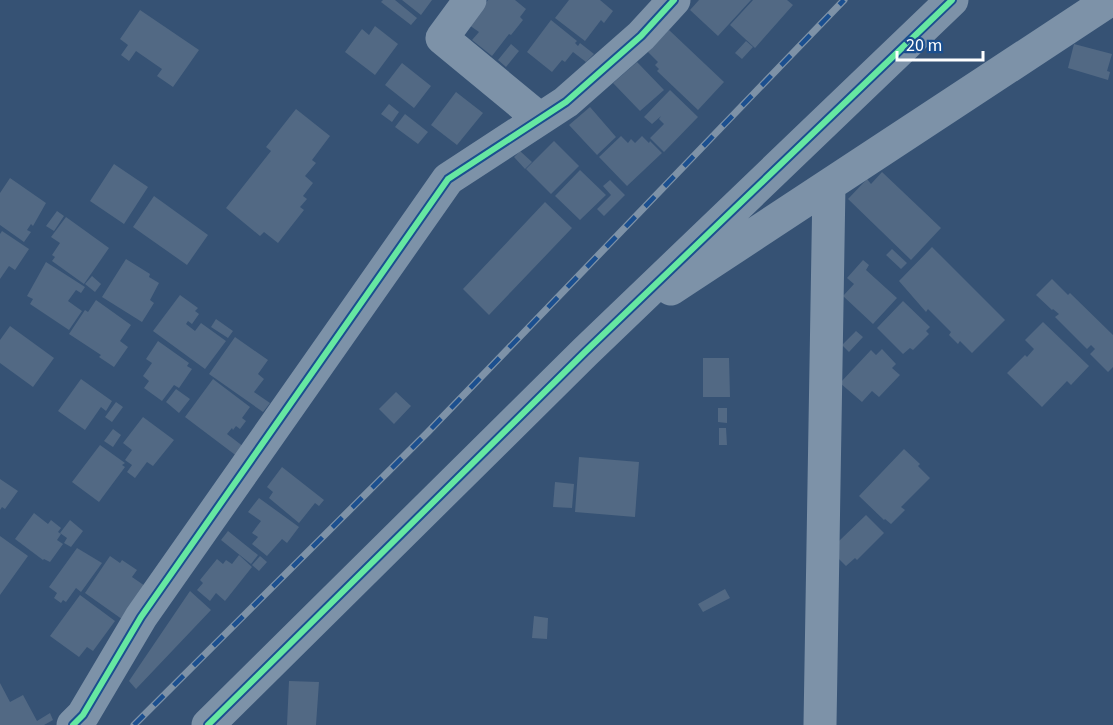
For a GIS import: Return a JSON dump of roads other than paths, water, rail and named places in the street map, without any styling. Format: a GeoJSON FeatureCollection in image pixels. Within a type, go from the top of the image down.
{"type":"FeatureCollection","features":[{"type":"Feature","properties":{"kind":"street"},"geometry":{"type":"LineString","coordinates":[[470,0],[442,38],[540,119]]}},
{"type":"Feature","properties":{"kind":"street"},"geometry":{"type":"LineString","coordinates":[[208,725],[617,321],[952,0]]}},
{"type":"Feature","properties":{"kind":"street"},"geometry":{"type":"LineString","coordinates":[[617,321],[694,275],[1110,0]]}},
{"type":"Feature","properties":{"kind":"street"},"geometry":{"type":"LineString","coordinates":[[73,725],[83,715],[141,617],[448,179],[566,102],[641,36],[662,4]]}},
{"type":"Feature","properties":{"kind":"street"},"geometry":{"type":"LineString","coordinates":[[820,725],[829,185]]}},
{"type":"Feature","properties":{"kind":"railway"},"geometry":{"type":"LineString","coordinates":[[134,725],[428,432],[844,0]]}}]}
